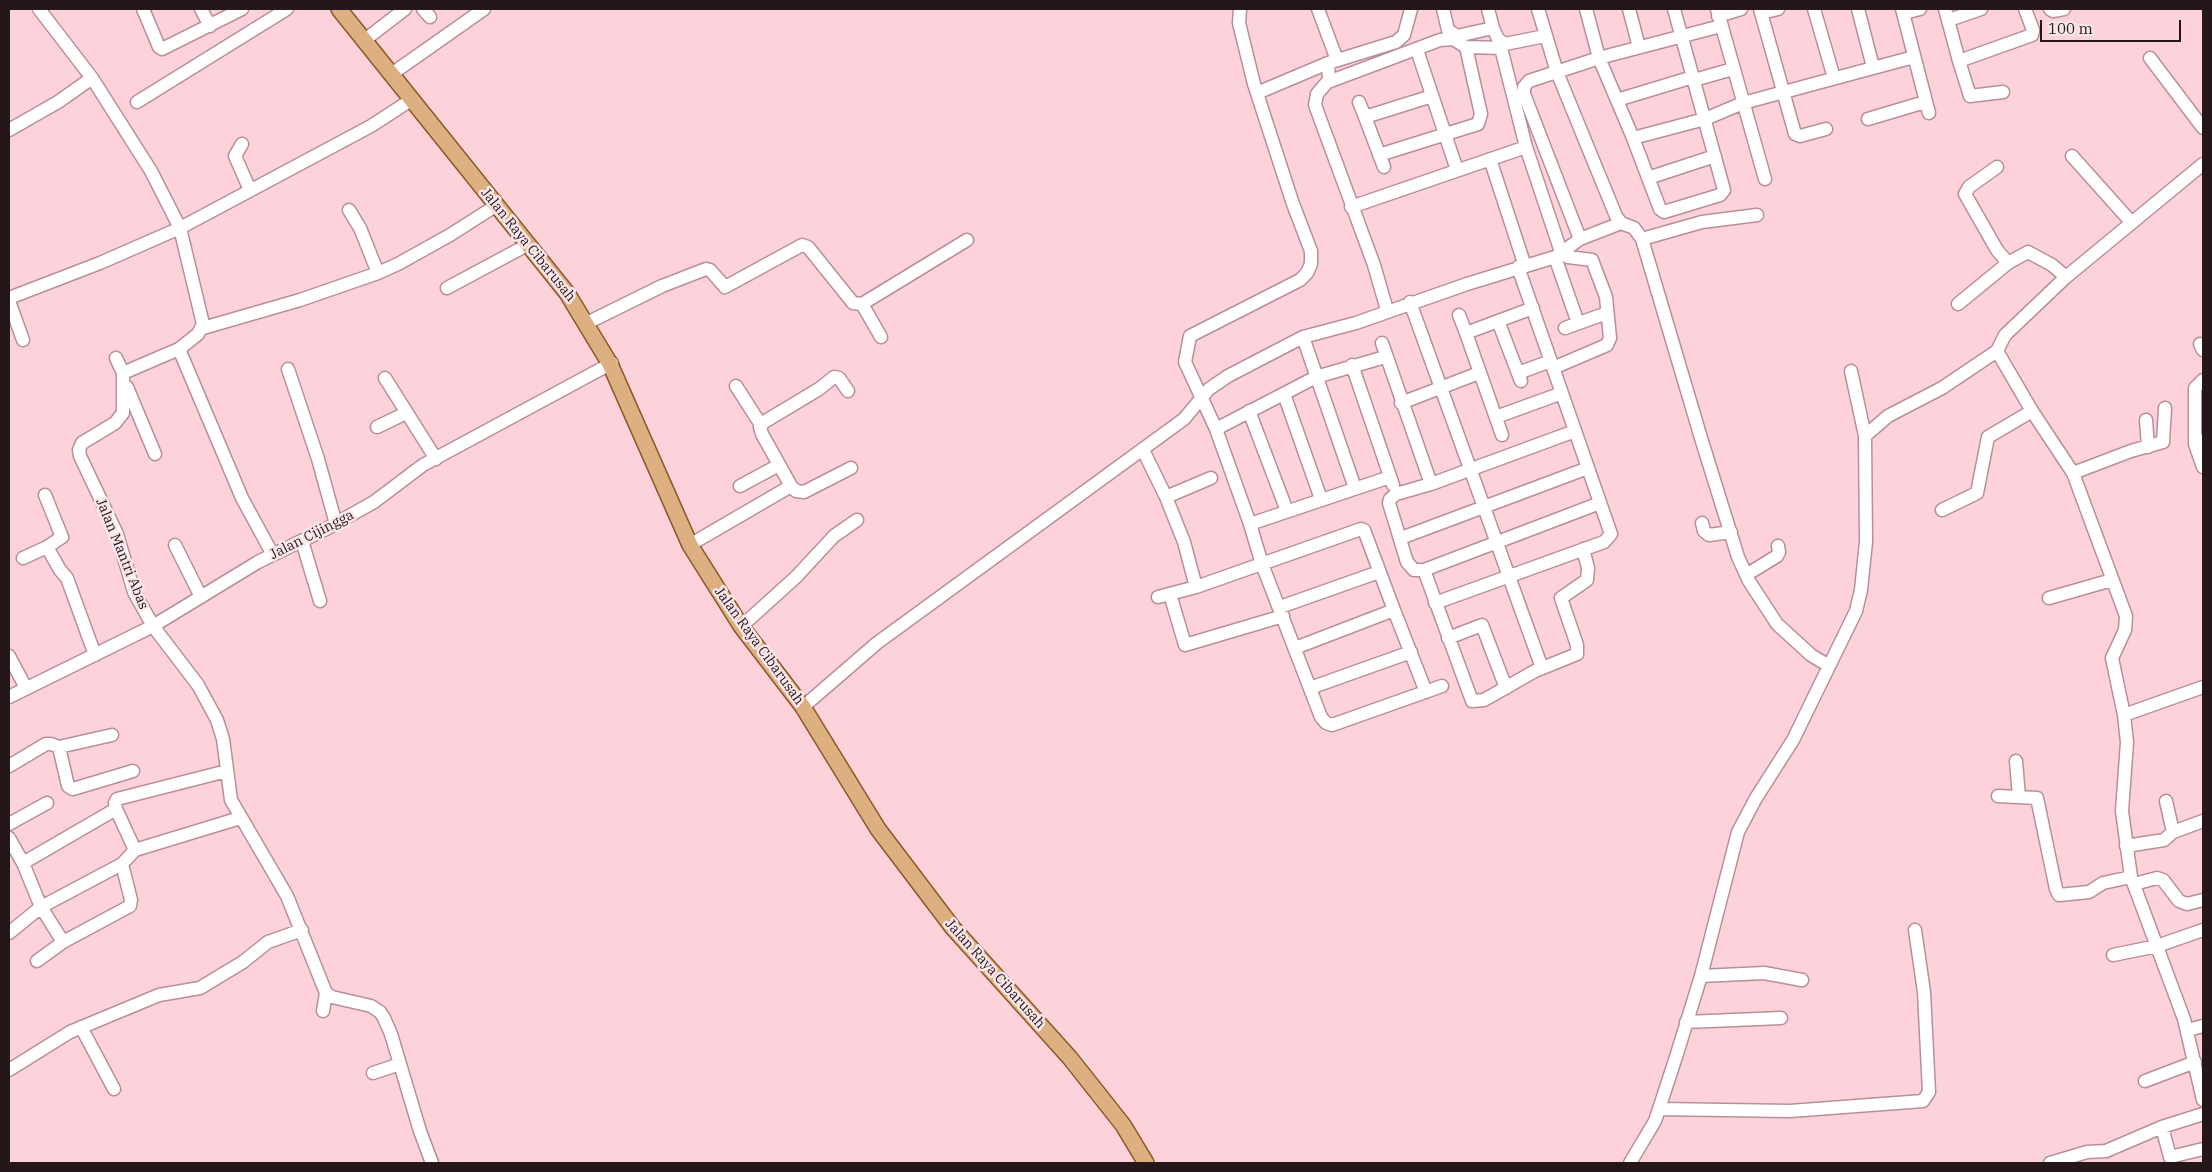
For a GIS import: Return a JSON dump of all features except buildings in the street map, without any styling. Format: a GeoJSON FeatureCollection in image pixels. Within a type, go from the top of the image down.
{"type":"FeatureCollection","features":[{"type":"Feature","properties":{"kind":"main road","name":"Jalan Raya Cibarusah"},"geometry":{"type":"LineString","coordinates":[[346,10],[393,73],[559,276],[589,322],[611,364],[692,544],[744,624],[800,700],[881,827],[914,874],[955,926],[1067,1049],[1126,1123],[1148,1163]]}},
{"type":"Feature","properties":{"kind":"main road","name":"Jalan Raya Cibarusah"},"geometry":{"type":"LineString","coordinates":[[346,10],[411,100],[568,292],[611,364],[690,546],[741,626],[783,676]]}},
{"type":"Feature","properties":{"kind":"street"},"geometry":{"type":"LineString","coordinates":[[39,9],[92,78],[151,171],[180,228],[203,328]]}},
{"type":"Feature","properties":{"kind":"street"},"geometry":{"type":"LineString","coordinates":[[143,9],[162,50],[242,9]]}},
{"type":"Feature","properties":{"kind":"street"},"geometry":{"type":"LineString","coordinates":[[201,9],[210,26]]}},
{"type":"Feature","properties":{"kind":"street"},"geometry":{"type":"LineString","coordinates":[[137,102],[287,9]]}},
{"type":"Feature","properties":{"kind":"street"},"geometry":{"type":"LineString","coordinates":[[366,39],[405,9]]}},
{"type":"Feature","properties":{"kind":"street"},"geometry":{"type":"LineString","coordinates":[[393,73],[484,9]]}},
{"type":"Feature","properties":{"kind":"street"},"geometry":{"type":"LineString","coordinates":[[1240,9],[1239,23],[1257,93],[1311,252],[1311,264],[1307,273],[1300,280],[1190,336],[1185,362],[1216,429],[1250,524],[1262,564],[1282,611],[1321,717],[1332,725],[1442,686]]}},
{"type":"Feature","properties":{"kind":"street"},"geometry":{"type":"LineString","coordinates":[[1318,9],[1333,61],[1328,82]]}},
{"type":"Feature","properties":{"kind":"street"},"geometry":{"type":"LineString","coordinates":[[1257,93],[1333,61],[1396,42],[1404,35],[1411,9]]}},
{"type":"Feature","properties":{"kind":"street"},"geometry":{"type":"LineString","coordinates":[[1443,9],[1448,30],[1454,35],[1493,28]]}},
{"type":"Feature","properties":{"kind":"street"},"geometry":{"type":"LineString","coordinates":[[1488,9],[1498,39],[1505,44],[1545,36]]}},
{"type":"Feature","properties":{"kind":"street"},"geometry":{"type":"LineString","coordinates":[[1538,9],[1557,72],[1616,216],[1621,223],[1634,228],[1642,239],[1731,532],[1746,575],[1777,624],[1811,654],[1829,666]]}},
{"type":"Feature","properties":{"kind":"street"},"geometry":{"type":"LineString","coordinates":[[1586,9],[1600,58],[1634,138],[1660,209],[1664,212],[1720,195],[1724,190],[1674,9]]}},
{"type":"Feature","properties":{"kind":"street"},"geometry":{"type":"LineString","coordinates":[[1629,9],[1639,47]]}},
{"type":"Feature","properties":{"kind":"street"},"geometry":{"type":"LineString","coordinates":[[1580,239],[1523,90],[1529,81],[1600,58],[1681,36],[1719,17],[1741,9]]}},
{"type":"Feature","properties":{"kind":"street"},"geometry":{"type":"LineString","coordinates":[[1778,9],[1761,11],[1797,135],[1826,129]]}},
{"type":"Feature","properties":{"kind":"street"},"geometry":{"type":"LineString","coordinates":[[1814,9],[1834,78]]}},
{"type":"Feature","properties":{"kind":"street"},"geometry":{"type":"LineString","coordinates":[[1858,9],[1873,67]]}},
{"type":"Feature","properties":{"kind":"street"},"geometry":{"type":"LineString","coordinates":[[1868,119],[1927,108],[1903,11],[1920,9]]}},
{"type":"Feature","properties":{"kind":"street"},"geometry":{"type":"LineString","coordinates":[[1981,9],[1947,14],[1959,61],[1969,95],[2003,92]]}},
{"type":"Feature","properties":{"kind":"street"},"geometry":{"type":"LineString","coordinates":[[1959,61],[2029,37],[2033,30],[2025,9]]}},
{"type":"Feature","properties":{"kind":"street"},"geometry":{"type":"LineString","coordinates":[[2050,9],[2058,11],[2064,9]]}},
{"type":"Feature","properties":{"kind":"street"},"geometry":{"type":"LineString","coordinates":[[1719,17],[1764,179]]}},
{"type":"Feature","properties":{"kind":"street"},"geometry":{"type":"LineString","coordinates":[[1379,155],[1445,133],[1474,126],[1480,119],[1466,47],[1459,41],[1449,39],[1328,82],[1317,94],[1315,105],[1379,281],[1387,310]]}},
{"type":"Feature","properties":{"kind":"street"},"geometry":{"type":"LineString","coordinates":[[1466,47],[1498,47],[1503,51],[1526,147],[1578,323]]}},
{"type":"Feature","properties":{"kind":"street"},"geometry":{"type":"LineString","coordinates":[[1417,50],[1457,170]]}},
{"type":"Feature","properties":{"kind":"street"},"geometry":{"type":"LineString","coordinates":[[1634,138],[1704,118],[1743,103],[1914,57]]}},
{"type":"Feature","properties":{"kind":"street"},"geometry":{"type":"LineString","coordinates":[[2150,58],[2203,128]]}},
{"type":"Feature","properties":{"kind":"street"},"geometry":{"type":"LineString","coordinates":[[1617,100],[1733,69]]}},
{"type":"Feature","properties":{"kind":"street"},"geometry":{"type":"LineString","coordinates":[[9,130],[58,102],[92,78]]}},
{"type":"Feature","properties":{"kind":"street"},"geometry":{"type":"LineString","coordinates":[[1364,116],[1432,96]]}},
{"type":"Feature","properties":{"kind":"street"},"geometry":{"type":"LineString","coordinates":[[23,340],[9,300],[180,228],[371,126],[411,100]]}},
{"type":"Feature","properties":{"kind":"street"},"geometry":{"type":"LineString","coordinates":[[1358,102],[1384,167]]}},
{"type":"Feature","properties":{"kind":"street"},"geometry":{"type":"LineString","coordinates":[[242,144],[235,156],[235,160],[250,190]]}},
{"type":"Feature","properties":{"kind":"street"},"geometry":{"type":"LineString","coordinates":[[1351,207],[1526,147]]}},
{"type":"Feature","properties":{"kind":"street"},"geometry":{"type":"LineString","coordinates":[[1648,178],[1715,156]]}},
{"type":"Feature","properties":{"kind":"street"},"geometry":{"type":"LineString","coordinates":[[2072,156],[2131,222]]}},
{"type":"Feature","properties":{"kind":"street"},"geometry":{"type":"LineString","coordinates":[[1435,603],[1604,542],[1611,534],[1533,308],[1490,159]]}},
{"type":"Feature","properties":{"kind":"street"},"geometry":{"type":"LineString","coordinates":[[1865,436],[1888,416],[1942,388],[1997,351],[2005,335],[2066,277],[2203,164]]}},
{"type":"Feature","properties":{"kind":"street"},"geometry":{"type":"LineString","coordinates":[[1997,167],[1969,187],[1965,194],[1997,250],[2008,263]]}},
{"type":"Feature","properties":{"kind":"street"},"geometry":{"type":"LineString","coordinates":[[124,377],[179,349],[195,337],[203,328],[300,300],[378,273],[398,264],[450,235],[497,205]]}},
{"type":"Feature","properties":{"kind":"street"},"geometry":{"type":"LineString","coordinates":[[349,210],[360,228],[378,273]]}},
{"type":"Feature","properties":{"kind":"street"},"geometry":{"type":"LineString","coordinates":[[1642,239],[1702,222],[1757,215]]}},
{"type":"Feature","properties":{"kind":"street"},"geometry":{"type":"LineString","coordinates":[[1198,390],[1210,389],[1243,367],[1303,337],[1356,322],[1410,302],[1558,254],[1580,239],[1621,223]]}},
{"type":"Feature","properties":{"kind":"street"},"geometry":{"type":"LineString","coordinates":[[589,322],[662,286],[706,269],[710,270],[725,287],[802,245],[808,247],[853,303],[862,304],[967,240]]}},
{"type":"Feature","properties":{"kind":"street"},"geometry":{"type":"LineString","coordinates":[[447,288],[529,244]]}},
{"type":"Feature","properties":{"kind":"street"},"geometry":{"type":"LineString","coordinates":[[1958,304],[2008,263],[2024,254],[2031,253],[2066,277]]}},
{"type":"Feature","properties":{"kind":"street"},"geometry":{"type":"LineString","coordinates":[[1498,321],[1520,377],[1607,345],[1610,338],[1606,297],[1594,262],[1587,258],[1558,254]]}},
{"type":"Feature","properties":{"kind":"street"},"geometry":{"type":"LineString","coordinates":[[1410,302],[1542,668]]}},
{"type":"Feature","properties":{"kind":"street"},"geometry":{"type":"LineString","coordinates":[[862,304],[881,337]]}},
{"type":"Feature","properties":{"kind":"street"},"geometry":{"type":"LineString","coordinates":[[1466,333],[1533,308]]}},
{"type":"Feature","properties":{"kind":"street"},"geometry":{"type":"LineString","coordinates":[[1565,328],[1607,313]]}},
{"type":"Feature","properties":{"kind":"street"},"geometry":{"type":"LineString","coordinates":[[1459,315],[1502,435]]}},
{"type":"Feature","properties":{"kind":"street"},"geometry":{"type":"LineString","coordinates":[[1303,337],[1355,488]]}},
{"type":"Feature","properties":{"kind":"street"},"geometry":{"type":"LineString","coordinates":[[1382,343],[1385,357],[1431,484]]}},
{"type":"Feature","properties":{"kind":"street"},"geometry":{"type":"LineString","coordinates":[[179,349],[242,498],[272,555]]}},
{"type":"Feature","properties":{"kind":"street"},"geometry":{"type":"LineString","coordinates":[[1997,351],[2032,411],[2073,473],[2126,616],[2125,630],[2112,658],[2124,715],[2127,750],[2122,785],[2122,811],[2126,846],[2132,881],[2188,1030],[2203,1100]]}},
{"type":"Feature","properties":{"kind":"street"},"geometry":{"type":"LineString","coordinates":[[1216,429],[1316,376],[1385,357]]}},
{"type":"Feature","properties":{"kind":"street"},"geometry":{"type":"LineString","coordinates":[[116,358],[155,454]]}},
{"type":"Feature","properties":{"kind":"street","name":"Jalan Cijingga"},"geometry":{"type":"LineString","coordinates":[[9,697],[154,626],[272,555],[336,524],[374,502],[436,459],[611,364]]}},
{"type":"Feature","properties":{"kind":"street"},"geometry":{"type":"LineString","coordinates":[[1352,365],[1396,494]]}},
{"type":"Feature","properties":{"kind":"street"},"geometry":{"type":"LineString","coordinates":[[288,370],[318,459],[336,524]]}},
{"type":"Feature","properties":{"kind":"street"},"geometry":{"type":"LineString","coordinates":[[1630,1163],[1647,1136],[1659,1109],[1701,976],[1738,832],[1756,798],[1793,740],[1856,611],[1861,590],[1866,542],[1865,436],[1851,371]]}},
{"type":"Feature","properties":{"kind":"street"},"geometry":{"type":"LineString","coordinates":[[1401,403],[1480,373]]}},
{"type":"Feature","properties":{"kind":"street","name":"Jalan Mantri Abas"},"geometry":{"type":"LineString","coordinates":[[124,377],[125,405],[122,416],[115,423],[82,443],[79,453],[117,534],[134,592],[154,626]]}},
{"type":"Feature","properties":{"kind":"street"},"geometry":{"type":"LineString","coordinates":[[761,426],[819,389],[834,377],[839,378],[848,391]]}},
{"type":"Feature","properties":{"kind":"street"},"geometry":{"type":"LineString","coordinates":[[384,378],[436,459]]}},
{"type":"Feature","properties":{"kind":"street"},"geometry":{"type":"LineString","coordinates":[[2203,380],[2195,388],[2195,444],[2203,466]]}},
{"type":"Feature","properties":{"kind":"street"},"geometry":{"type":"LineString","coordinates":[[736,386],[761,426],[762,434],[796,491],[804,492],[851,468]]}},
{"type":"Feature","properties":{"kind":"street"},"geometry":{"type":"LineString","coordinates":[[800,700],[1189,415],[1198,390]]}},
{"type":"Feature","properties":{"kind":"street"},"geometry":{"type":"LineString","coordinates":[[1496,417],[1562,392]]}},
{"type":"Feature","properties":{"kind":"street"},"geometry":{"type":"LineString","coordinates":[[1284,394],[1321,499]]}},
{"type":"Feature","properties":{"kind":"street"},"geometry":{"type":"LineString","coordinates":[[2073,473],[2131,451],[2164,441],[2165,408]]}},
{"type":"Feature","properties":{"kind":"street"},"geometry":{"type":"LineString","coordinates":[[1249,411],[1287,511]]}},
{"type":"Feature","properties":{"kind":"street"},"geometry":{"type":"LineString","coordinates":[[1942,510],[1977,493],[1988,437],[2032,411]]}},
{"type":"Feature","properties":{"kind":"street"},"geometry":{"type":"LineString","coordinates":[[377,427],[406,413]]}},
{"type":"Feature","properties":{"kind":"street"},"geometry":{"type":"LineString","coordinates":[[2146,420],[2148,447]]}},
{"type":"Feature","properties":{"kind":"street"},"geometry":{"type":"LineString","coordinates":[[1575,431],[1431,484],[1396,494],[1390,499],[1389,503],[1400,538],[1411,568],[1417,571],[1424,570],[1600,503]]}},
{"type":"Feature","properties":{"kind":"street"},"geometry":{"type":"LineString","coordinates":[[2195,435],[2203,449]]}},
{"type":"Feature","properties":{"kind":"street"},"geometry":{"type":"LineString","coordinates":[[1143,450],[1166,497],[1184,542],[1196,586]]}},
{"type":"Feature","properties":{"kind":"street"},"geometry":{"type":"LineString","coordinates":[[740,486],[779,465]]}},
{"type":"Feature","properties":{"kind":"street"},"geometry":{"type":"LineString","coordinates":[[1400,538],[1588,468]]}},
{"type":"Feature","properties":{"kind":"street"},"geometry":{"type":"LineString","coordinates":[[1250,524],[1390,477]]}},
{"type":"Feature","properties":{"kind":"street"},"geometry":{"type":"LineString","coordinates":[[1166,497],[1211,478]]}},
{"type":"Feature","properties":{"kind":"street"},"geometry":{"type":"LineString","coordinates":[[692,544],[792,486]]}},
{"type":"Feature","properties":{"kind":"street"},"geometry":{"type":"LineString","coordinates":[[23,558],[47,547],[62,537],[45,495]]}},
{"type":"Feature","properties":{"kind":"street"},"geometry":{"type":"LineString","coordinates":[[744,624],[796,577],[834,536],[856,520]]}},
{"type":"Feature","properties":{"kind":"street"},"geometry":{"type":"LineString","coordinates":[[1702,523],[1704,531],[1708,534],[1731,532]]}},
{"type":"Feature","properties":{"kind":"street"},"geometry":{"type":"LineString","coordinates":[[1379,572],[1282,611],[1185,645],[1164,595],[1262,564],[1361,529],[1364,530],[1426,692]]}},
{"type":"Feature","properties":{"kind":"street"},"geometry":{"type":"LineString","coordinates":[[302,541],[320,601]]}},
{"type":"Feature","properties":{"kind":"street"},"geometry":{"type":"LineString","coordinates":[[175,544],[202,597]]}},
{"type":"Feature","properties":{"kind":"street"},"geometry":{"type":"LineString","coordinates":[[1746,575],[1777,556],[1779,552],[1778,546]]}},
{"type":"Feature","properties":{"kind":"street"},"geometry":{"type":"LineString","coordinates":[[47,547],[60,571],[67,578],[95,655]]}},
{"type":"Feature","properties":{"kind":"street"},"geometry":{"type":"LineString","coordinates":[[1424,570],[1472,701],[1484,700],[1542,668],[1573,657],[1578,652],[1560,598],[1587,580],[1588,568],[1583,549]]}},
{"type":"Feature","properties":{"kind":"street"},"geometry":{"type":"LineString","coordinates":[[2049,598],[2112,580]]}},
{"type":"Feature","properties":{"kind":"street"},"geometry":{"type":"LineString","coordinates":[[1295,648],[1394,610]]}},
{"type":"Feature","properties":{"kind":"street"},"geometry":{"type":"LineString","coordinates":[[1448,638],[1482,625],[1506,688]]}},
{"type":"Feature","properties":{"kind":"street"},"geometry":{"type":"LineString","coordinates":[[154,626],[208,701],[221,729],[231,800],[283,888],[302,930],[326,993],[323,1011]]}},
{"type":"Feature","properties":{"kind":"street"},"geometry":{"type":"LineString","coordinates":[[1310,688],[1411,652]]}},
{"type":"Feature","properties":{"kind":"street"},"geometry":{"type":"LineString","coordinates":[[9,656],[26,688]]}},
{"type":"Feature","properties":{"kind":"street"},"geometry":{"type":"LineString","coordinates":[[2124,715],[2203,687]]}},
{"type":"Feature","properties":{"kind":"street"},"geometry":{"type":"LineString","coordinates":[[9,766],[46,744],[59,748],[112,735]]}},
{"type":"Feature","properties":{"kind":"street"},"geometry":{"type":"LineString","coordinates":[[59,748],[68,786],[73,789],[133,771]]}},
{"type":"Feature","properties":{"kind":"street"},"geometry":{"type":"LineString","coordinates":[[2016,761],[2019,797]]}},
{"type":"Feature","properties":{"kind":"street"},"geometry":{"type":"LineString","coordinates":[[135,850],[114,803],[119,798],[227,771]]}},
{"type":"Feature","properties":{"kind":"street"},"geometry":{"type":"LineString","coordinates":[[1998,796],[2036,797],[2038,800],[2056,889],[2059,895],[2067,896],[2089,892],[2103,883],[2157,878],[2163,880],[2179,901],[2187,904],[2203,900]]}},
{"type":"Feature","properties":{"kind":"street"},"geometry":{"type":"LineString","coordinates":[[2166,801],[2173,832]]}},
{"type":"Feature","properties":{"kind":"street"},"geometry":{"type":"LineString","coordinates":[[9,824],[48,802]]}},
{"type":"Feature","properties":{"kind":"street"},"geometry":{"type":"LineString","coordinates":[[24,864],[116,809]]}},
{"type":"Feature","properties":{"kind":"street"},"geometry":{"type":"LineString","coordinates":[[9,933],[41,907],[122,864],[135,850],[240,818]]}},
{"type":"Feature","properties":{"kind":"street"},"geometry":{"type":"LineString","coordinates":[[2126,846],[2164,840],[2173,832],[2203,821]]}},
{"type":"Feature","properties":{"kind":"street"},"geometry":{"type":"LineString","coordinates":[[9,838],[24,864],[41,907],[63,942]]}},
{"type":"Feature","properties":{"kind":"street"},"geometry":{"type":"LineString","coordinates":[[37,961],[63,942],[130,906],[131,902],[122,864]]}},
{"type":"Feature","properties":{"kind":"street"},"geometry":{"type":"LineString","coordinates":[[9,1070],[55,1040],[81,1027],[159,995],[200,988],[243,962],[268,942],[302,930]]}},
{"type":"Feature","properties":{"kind":"street"},"geometry":{"type":"LineString","coordinates":[[1659,1109],[1792,1111],[1918,1103],[1926,1099],[1929,1092],[1924,992],[1915,930]]}},
{"type":"Feature","properties":{"kind":"street"},"geometry":{"type":"LineString","coordinates":[[2113,955],[2157,946],[2203,930]]}},
{"type":"Feature","properties":{"kind":"street"},"geometry":{"type":"LineString","coordinates":[[1701,976],[1764,974],[1802,980]]}},
{"type":"Feature","properties":{"kind":"street"},"geometry":{"type":"LineString","coordinates":[[326,993],[332,997],[371,1006],[380,1012],[391,1034],[420,1131],[432,1163]]}},
{"type":"Feature","properties":{"kind":"street"},"geometry":{"type":"LineString","coordinates":[[1686,1022],[1780,1018]]}},
{"type":"Feature","properties":{"kind":"street"},"geometry":{"type":"LineString","coordinates":[[2188,1030],[2203,1026]]}},
{"type":"Feature","properties":{"kind":"street"},"geometry":{"type":"LineString","coordinates":[[81,1027],[114,1089]]}},
{"type":"Feature","properties":{"kind":"street"},"geometry":{"type":"LineString","coordinates":[[2145,1080],[2195,1062]]}},
{"type":"Feature","properties":{"kind":"street"},"geometry":{"type":"LineString","coordinates":[[374,1073],[400,1064]]}},
{"type":"Feature","properties":{"kind":"street"},"geometry":{"type":"LineString","coordinates":[[2050,1163],[2087,1152],[2106,1151],[2162,1127],[2203,1114]]}},
{"type":"Feature","properties":{"kind":"street"},"geometry":{"type":"LineString","coordinates":[[2162,1127],[2170,1157],[2203,1149]]}}]}
